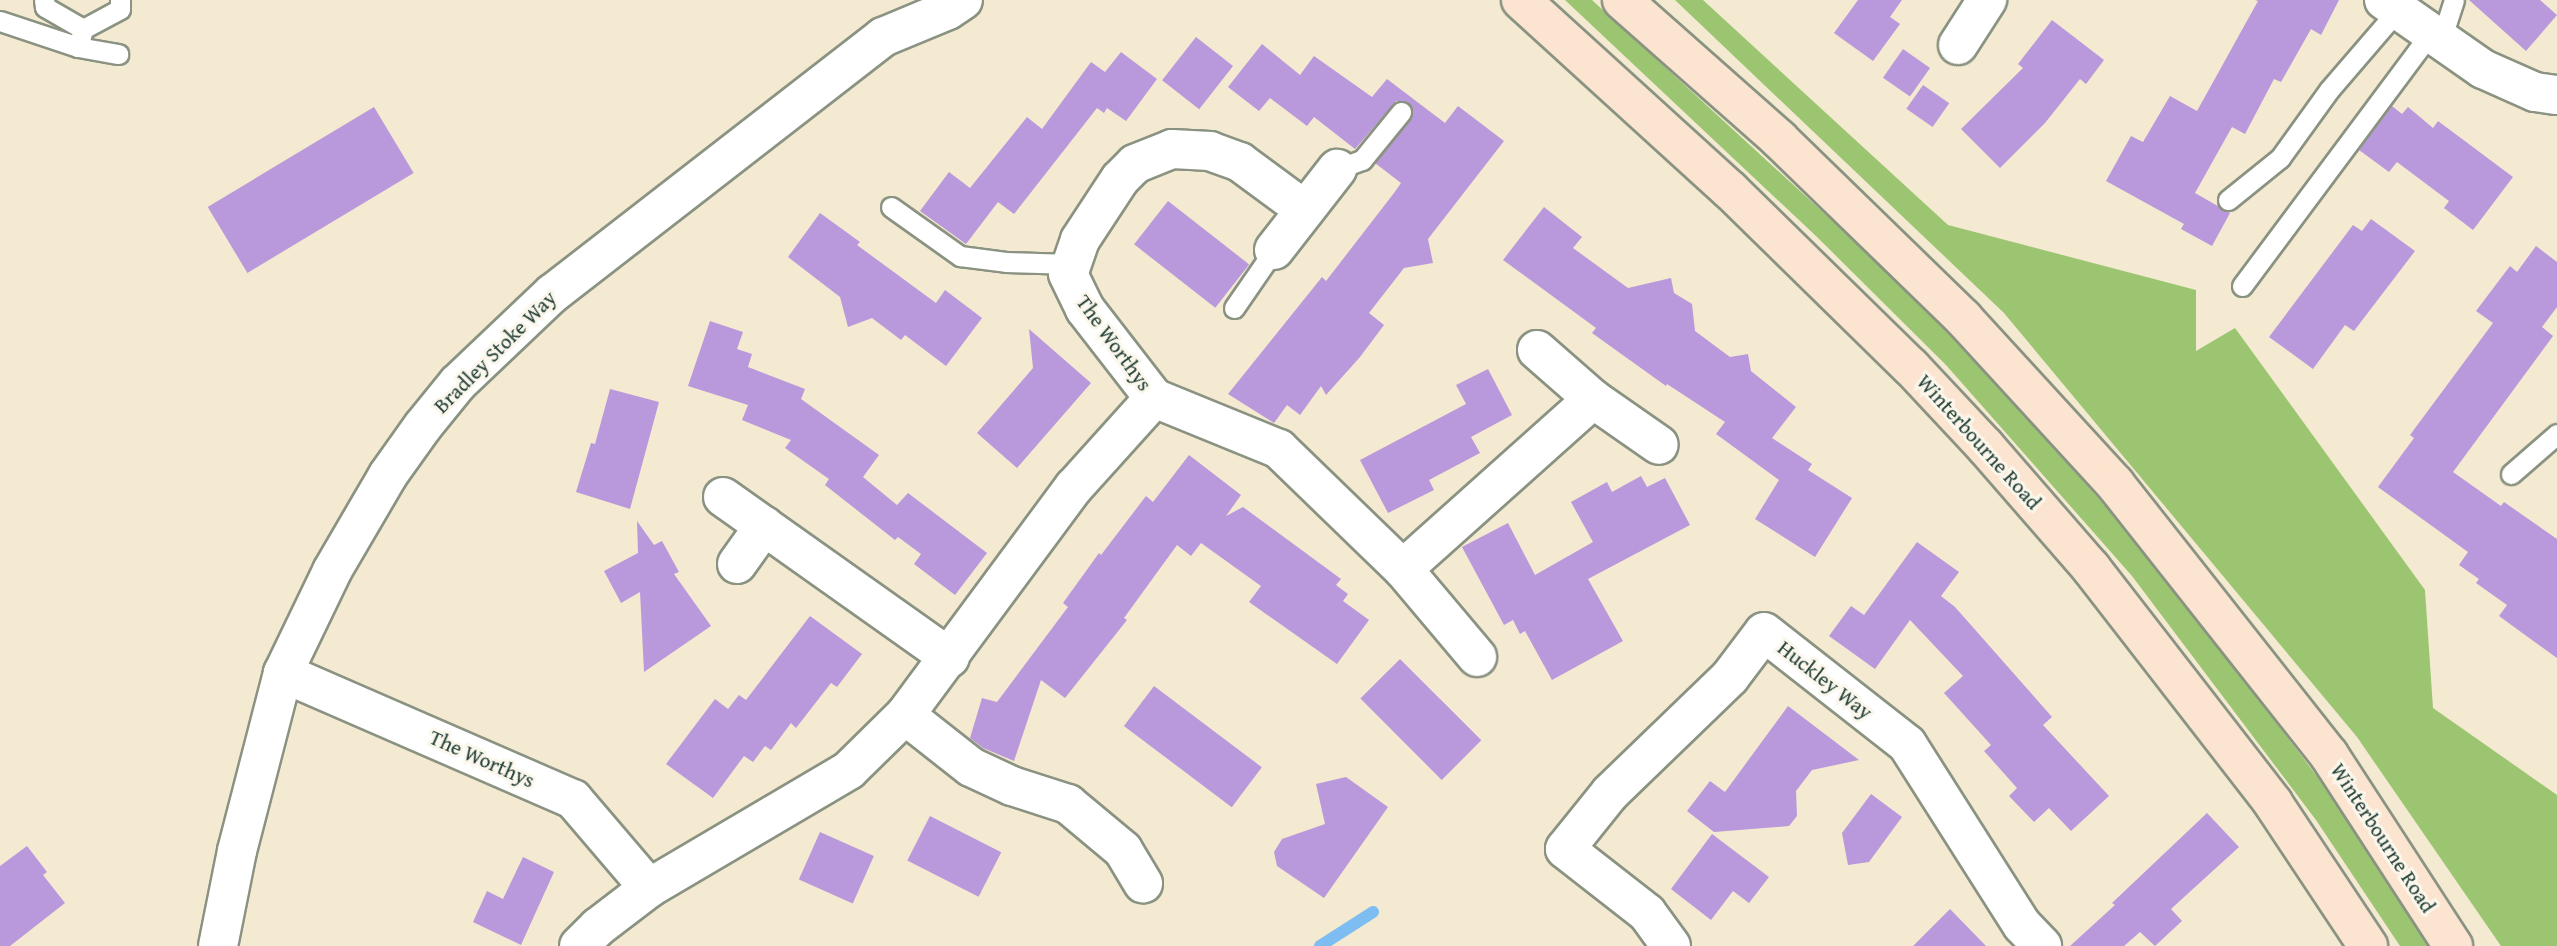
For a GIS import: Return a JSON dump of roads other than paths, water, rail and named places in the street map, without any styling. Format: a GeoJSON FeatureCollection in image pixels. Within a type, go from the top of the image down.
{"type":"FeatureCollection","features":[{"type":"Feature","properties":{"kind":"main road","name":"Winterbourne Road"},"geometry":{"type":"LineString","coordinates":[[1521,0],[1730,190],[1911,367],[1985,446],[2091,568],[2273,803],[2368,946]]}},
{"type":"Feature","properties":{"kind":"main road","name":"Winterbourne Road"},"geometry":{"type":"LineString","coordinates":[[1622,0],[1779,139],[1934,290],[2115,484],[2329,755],[2453,946]]}},
{"type":"Feature","properties":{"kind":"street","name":"Bradley Stoke Way"},"geometry":{"type":"LineString","coordinates":[[883,37],[899,0]]}},
{"type":"Feature","properties":{"kind":"street","name":"Bradley Stoke Way"},"geometry":{"type":"LineString","coordinates":[[218,946],[237,851],[283,673],[332,571],[388,475],[423,426],[458,383],[553,293],[883,37],[948,10],[963,0]]}},
{"type":"Feature","properties":{"kind":"street"},"geometry":{"type":"LineString","coordinates":[[1958,45],[1987,0]]}},
{"type":"Feature","properties":{"kind":"street"},"geometry":{"type":"LineString","coordinates":[[2390,5],[2483,69],[2535,92],[2557,95]]}},
{"type":"Feature","properties":{"kind":"street"},"geometry":{"type":"LineString","coordinates":[[1072,264],[1080,240],[1120,179],[1135,164],[1172,149],[1210,151],[1240,162],[1305,210]]}},
{"type":"Feature","properties":{"kind":"street"},"geometry":{"type":"LineString","coordinates":[[1274,250],[1337,169]]}},
{"type":"Feature","properties":{"kind":"street","name":"The Worthys"},"geometry":{"type":"LineString","coordinates":[[1072,264],[1069,274],[1085,309],[1154,398],[1279,449],[1403,569],[1477,657]]}},
{"type":"Feature","properties":{"kind":"street"},"geometry":{"type":"LineString","coordinates":[[1537,350],[1593,398],[1660,445]]}},
{"type":"Feature","properties":{"kind":"street","name":"The Worthys"},"geometry":{"type":"LineString","coordinates":[[579,946],[598,927],[649,888],[849,770],[905,715],[950,658],[1074,487],[1154,398]]}},
{"type":"Feature","properties":{"kind":"street"},"geometry":{"type":"LineString","coordinates":[[1403,569],[1593,398]]}},
{"type":"Feature","properties":{"kind":"street"},"geometry":{"type":"LineString","coordinates":[[723,497],[950,658]]}},
{"type":"Feature","properties":{"kind":"street"},"geometry":{"type":"LineString","coordinates":[[737,564],[764,526]]}},
{"type":"Feature","properties":{"kind":"street","name":"Huckley Way"},"geometry":{"type":"LineString","coordinates":[[1671,946],[1647,914],[1565,849],[1610,793],[1730,677],[1764,632],[1907,744],[2022,925],[2042,946]]}},
{"type":"Feature","properties":{"kind":"street","name":"The Worthys"},"geometry":{"type":"LineString","coordinates":[[283,673],[573,799],[649,888]]}},
{"type":"Feature","properties":{"kind":"street"},"geometry":{"type":"LineString","coordinates":[[905,715],[971,767],[1012,786],[1068,804],[1123,850],[1143,883]]}},
{"type":"Feature","properties":{"kind":"lane"},"geometry":{"type":"LineString","coordinates":[[44,0],[45,7],[81,38]]}},
{"type":"Feature","properties":{"kind":"lane"},"geometry":{"type":"LineString","coordinates":[[81,38],[120,9],[120,0]]}},
{"type":"Feature","properties":{"kind":"lane"},"geometry":{"type":"LineString","coordinates":[[2242,286],[2436,36],[2454,0]]}},
{"type":"Feature","properties":{"kind":"lane"},"geometry":{"type":"LineString","coordinates":[[2228,200],[2280,158],[2390,5]]}},
{"type":"Feature","properties":{"kind":"lane"},"geometry":{"type":"LineString","coordinates":[[0,21],[81,38],[118,54]]}},
{"type":"Feature","properties":{"kind":"lane"},"geometry":{"type":"LineString","coordinates":[[1337,169],[1362,160],[1401,112]]}},
{"type":"Feature","properties":{"kind":"lane"},"geometry":{"type":"LineString","coordinates":[[891,207],[960,256],[1006,262],[1072,264]]}},
{"type":"Feature","properties":{"kind":"lane"},"geometry":{"type":"LineString","coordinates":[[1234,308],[1274,250]]}},
{"type":"Feature","properties":{"kind":"lane"},"geometry":{"type":"LineString","coordinates":[[2511,474],[2557,434]]}},
{"type":"Feature","properties":{"kind":"waterway"},"geometry":{"type":"LineString","coordinates":[[1320,946],[1373,912]]}}]}
